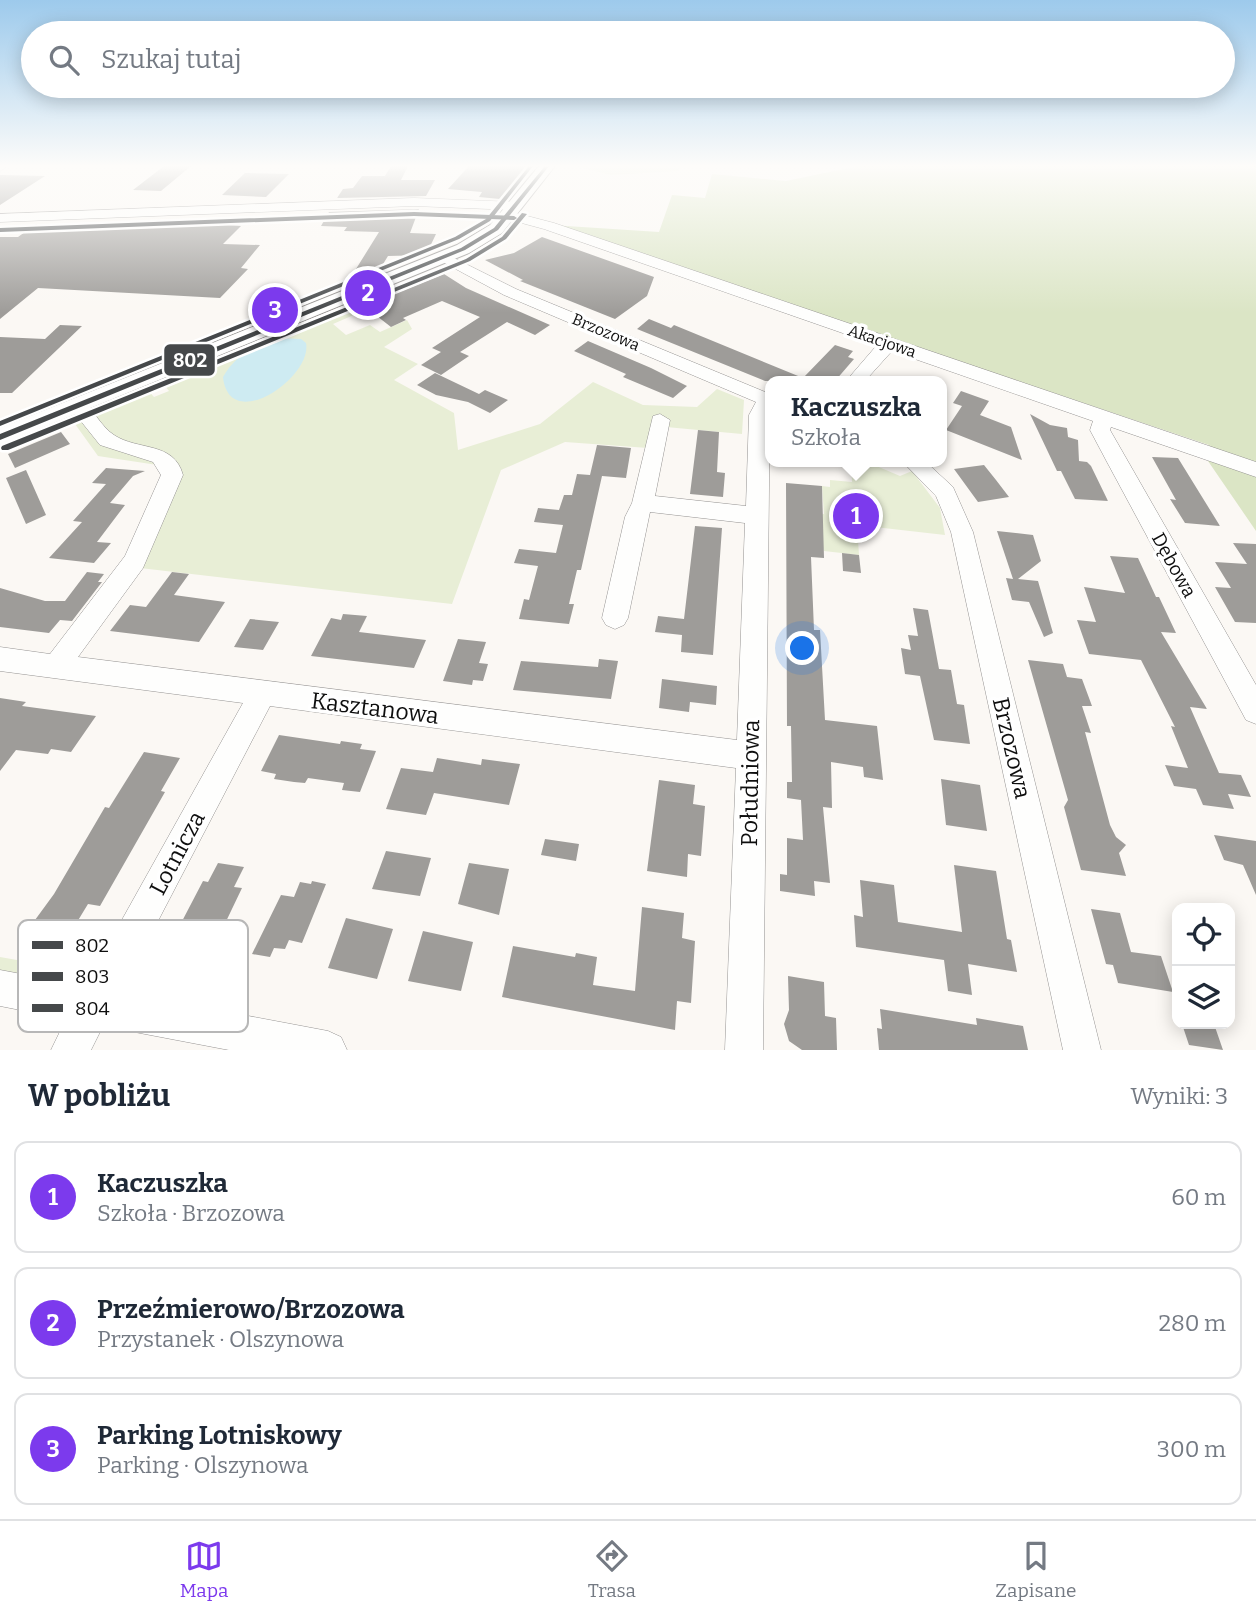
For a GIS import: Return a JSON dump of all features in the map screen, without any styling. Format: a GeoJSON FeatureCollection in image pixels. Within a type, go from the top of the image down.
{"type":"FeatureCollection","features":[{"type":"Feature","properties":{"kind":"street","name":"Akacjowa"},"geometry":{"type":"LineString","coordinates":[[0,218],[78,215]]}},
{"type":"Feature","properties":{"kind":"street"},"geometry":{"type":"LineString","coordinates":[[0,438],[444,257],[487,236],[507,215]]}},
{"type":"Feature","properties":{"kind":"street","name":"Akacjowa"},"geometry":{"type":"LineString","coordinates":[[522,215],[1256,470]]}},
{"type":"Feature","properties":{"kind":"street","name":"Brzozowa"},"geometry":{"type":"LineString","coordinates":[[444,257],[510,292],[765,399]]}},
{"type":"Feature","properties":{"kind":"street"},"geometry":{"type":"LineString","coordinates":[[859,376],[889,343]]}},
{"type":"Feature","properties":{"kind":"street"},"geometry":{"type":"LineString","coordinates":[[56,666],[135,561],[172,475],[170,466],[160,457],[107,440],[78,405]]}},
{"type":"Feature","properties":{"kind":"street","name":"Południowa"},"geometry":{"type":"LineString","coordinates":[[744,1050],[759,415],[765,407]]}},
{"type":"Feature","properties":{"kind":"street","name":"Dębowa"},"geometry":{"type":"LineString","coordinates":[[1104,418],[1100,430],[1111,452],[1256,710]]}},
{"type":"Feature","properties":{"kind":"street"},"geometry":{"type":"LineString","coordinates":[[615,618],[636,516],[643,503],[660,420]]}},
{"type":"Feature","properties":{"kind":"street","name":"Brzozowa"},"geometry":{"type":"LineString","coordinates":[[918,467],[945,492],[962,531],[1082,1050]]}},
{"type":"Feature","properties":{"kind":"street"},"geometry":{"type":"LineString","coordinates":[[643,503],[757,516]]}},
{"type":"Feature","properties":{"kind":"street","name":"Kasztanowa"},"geometry":{"type":"LineString","coordinates":[[0,659],[751,756]]}},
{"type":"Feature","properties":{"kind":"street","name":"Lotnicza"},"geometry":{"type":"LineString","coordinates":[[140,920],[263,693]]}},
{"type":"Feature","properties":{"kind":"street"},"geometry":{"type":"LineString","coordinates":[[0,989],[18,992]]}},
{"type":"Feature","properties":{"kind":"street","name":"Lotnicza"},"geometry":{"type":"LineString","coordinates":[[71,1050],[80,1032]]}},
{"type":"Feature","properties":{"kind":"street"},"geometry":{"type":"LineString","coordinates":[[232,1032],[328,1050]]}},
{"type":"Feature","properties":{"kind":"green space"},"geometry":{"type":"Polygon","coordinates":[[[665,215],[1256,215],[1256,531],[1208,461],[1209,445],[551,225],[659,232],[665,215]]]}},
{"type":"Feature","properties":{"kind":"green space"},"geometry":{"type":"Polygon","coordinates":[[[347,307],[356,314],[333,324],[346,335],[370,325],[380,332],[407,320],[412,329],[384,347],[418,364],[394,380],[454,413],[458,450],[540,424],[593,382],[643,405],[697,407],[717,389],[744,400],[742,434],[666,427],[662,449],[565,442],[501,470],[452,604],[140,568],[177,468],[98,456],[70,417],[144,386],[154,397],[169,391],[160,380],[347,307]]]}},
{"type":"Feature","properties":{"kind":"green space"},"geometry":{"type":"Polygon","coordinates":[[[851,467],[879,467],[900,476],[912,471],[940,508],[945,535],[857,525],[859,555],[824,551],[808,513],[824,514],[822,486],[830,487],[830,480],[852,482],[851,467]]]}},
{"type":"Feature","properties":{"kind":"green space"},"geometry":{"type":"Polygon","coordinates":[[[0,957],[18,960],[18,974],[0,971],[0,957]]]}},
{"type":"Feature","properties":{"kind":"water"},"geometry":{"type":"Polygon","coordinates":[[[280,338],[301,339],[306,343],[305,357],[297,371],[284,384],[254,401],[239,401],[229,394],[223,377],[234,362],[255,347],[280,338]]]}},
{"type":"Feature","properties":{"kind":"building"},"geometry":{"type":"Polygon","coordinates":[[[327,215],[417,215],[410,233],[436,234],[426,255],[388,256],[380,269],[356,269],[379,232],[344,231],[347,227],[321,226],[327,215]]]}},
{"type":"Feature","properties":{"kind":"building"},"geometry":{"type":"Polygon","coordinates":[[[162,220],[241,226],[223,244],[260,245],[241,268],[248,269],[220,298],[38,288],[0,319],[0,237],[18,237],[36,224],[153,227],[162,220]]]}},
{"type":"Feature","properties":{"kind":"building"},"geometry":{"type":"Polygon","coordinates":[[[542,237],[654,277],[647,296],[615,319],[520,281],[523,280],[485,260],[514,253],[542,237]]]}},
{"type":"Feature","properties":{"kind":"building"},"geometry":{"type":"Polygon","coordinates":[[[444,274],[466,288],[550,325],[535,335],[507,322],[460,352],[469,356],[441,375],[421,365],[441,352],[432,348],[480,317],[442,301],[403,318],[406,320],[391,327],[364,306],[444,274]]]}},
{"type":"Feature","properties":{"kind":"building"},"geometry":{"type":"Polygon","coordinates":[[[649,319],[671,328],[674,325],[798,376],[765,376],[765,381],[637,329],[649,319]]]}},
{"type":"Feature","properties":{"kind":"building"},"geometry":{"type":"Polygon","coordinates":[[[60,325],[82,326],[12,393],[0,393],[0,337],[45,339],[60,325]]]}},
{"type":"Feature","properties":{"kind":"building"},"geometry":{"type":"Polygon","coordinates":[[[588,341],[687,386],[673,398],[623,377],[626,374],[574,351],[588,341]]]}},
{"type":"Feature","properties":{"kind":"building"},"geometry":{"type":"Polygon","coordinates":[[[835,345],[853,351],[848,357],[854,359],[839,376],[805,376],[835,345]]]}},
{"type":"Feature","properties":{"kind":"building"},"geometry":{"type":"Polygon","coordinates":[[[435,373],[479,394],[485,390],[508,400],[490,413],[468,402],[436,395],[417,385],[435,373]]]}},
{"type":"Feature","properties":{"kind":"building"},"geometry":{"type":"Polygon","coordinates":[[[961,391],[989,401],[980,415],[1011,427],[1022,460],[947,430],[962,406],[953,403],[961,391]]]}},
{"type":"Feature","properties":{"kind":"building"},"geometry":{"type":"Polygon","coordinates":[[[1030,414],[1050,425],[1067,428],[1068,437],[1078,440],[1079,461],[1087,462],[1091,466],[1108,501],[1075,499],[1061,471],[1057,471],[1030,414]]]}},
{"type":"Feature","properties":{"kind":"building"},"geometry":{"type":"Polygon","coordinates":[[[698,430],[719,432],[717,472],[725,473],[723,497],[690,494],[698,430]]]}},
{"type":"Feature","properties":{"kind":"building"},"geometry":{"type":"Polygon","coordinates":[[[61,432],[70,444],[15,468],[8,454],[61,432]]]}},
{"type":"Feature","properties":{"kind":"building"},"geometry":{"type":"Polygon","coordinates":[[[597,445],[631,448],[626,478],[602,476],[581,570],[577,570],[569,604],[574,604],[569,624],[519,619],[524,599],[529,600],[538,566],[514,563],[519,549],[556,553],[563,525],[534,522],[538,508],[559,510],[564,495],[572,495],[577,474],[590,475],[597,445]]]}},
{"type":"Feature","properties":{"kind":"building"},"geometry":{"type":"Polygon","coordinates":[[[1152,457],[1178,458],[1220,526],[1185,523],[1170,499],[1176,500],[1152,457]]]}},
{"type":"Feature","properties":{"kind":"building"},"geometry":{"type":"Polygon","coordinates":[[[984,465],[1009,497],[978,502],[954,469],[984,465]]]}},
{"type":"Feature","properties":{"kind":"building"},"geometry":{"type":"Polygon","coordinates":[[[106,468],[145,471],[133,476],[110,503],[125,505],[97,542],[111,543],[94,563],[49,558],[82,522],[73,521],[106,484],[92,483],[106,468]]]}},
{"type":"Feature","properties":{"kind":"building"},"geometry":{"type":"Polygon","coordinates":[[[26,470],[46,515],[26,524],[6,478],[26,470]]]}},
{"type":"Feature","properties":{"kind":"building"},"geometry":{"type":"Polygon","coordinates":[[[786,483],[822,486],[824,558],[811,557],[814,630],[820,630],[825,720],[877,726],[883,780],[864,777],[863,767],[831,762],[832,808],[823,807],[830,883],[814,881],[815,896],[780,891],[780,874],[787,875],[787,838],[803,840],[801,800],[787,798],[787,782],[792,782],[791,726],[787,726],[786,483]]]}},
{"type":"Feature","properties":{"kind":"building"},"geometry":{"type":"Polygon","coordinates":[[[695,526],[722,528],[713,655],[681,652],[682,635],[655,632],[658,616],[684,619],[695,526]]]}},
{"type":"Feature","properties":{"kind":"building"},"geometry":{"type":"Polygon","coordinates":[[[997,531],[1033,535],[1041,561],[1018,579],[1038,581],[1053,633],[1044,637],[1029,602],[1012,600],[1006,578],[1013,579],[997,531]]]}},
{"type":"Feature","properties":{"kind":"building"},"geometry":{"type":"Polygon","coordinates":[[[1233,543],[1256,544],[1256,623],[1235,622],[1215,587],[1231,588],[1215,562],[1247,564],[1233,543]]]}},
{"type":"Feature","properties":{"kind":"building"},"geometry":{"type":"Polygon","coordinates":[[[842,553],[859,555],[861,573],[843,571],[842,553]]]}},
{"type":"Feature","properties":{"kind":"building"},"geometry":{"type":"Polygon","coordinates":[[[1110,556],[1138,558],[1156,597],[1159,597],[1176,633],[1161,632],[1207,709],[1190,707],[1219,773],[1241,775],[1251,797],[1228,794],[1234,809],[1203,805],[1196,789],[1174,786],[1165,765],[1188,768],[1171,726],[1175,727],[1141,660],[1089,654],[1077,620],[1096,622],[1084,587],[1125,593],[1110,556]]]}},
{"type":"Feature","properties":{"kind":"building"},"geometry":{"type":"Polygon","coordinates":[[[87,572],[104,574],[98,582],[102,582],[72,621],[60,620],[49,633],[0,627],[0,588],[45,601],[65,601],[87,572]]]}},
{"type":"Feature","properties":{"kind":"building"},"geometry":{"type":"Polygon","coordinates":[[[172,572],[189,574],[174,595],[225,602],[199,642],[110,631],[130,605],[146,607],[172,572]]]}},
{"type":"Feature","properties":{"kind":"building"},"geometry":{"type":"Polygon","coordinates":[[[913,608],[928,610],[939,669],[951,670],[957,704],[964,705],[970,744],[934,740],[920,676],[905,674],[901,648],[911,650],[908,635],[918,636],[913,608]]]}},
{"type":"Feature","properties":{"kind":"building"},"geometry":{"type":"Polygon","coordinates":[[[343,614],[367,616],[359,632],[426,640],[414,668],[311,656],[331,618],[341,620],[343,614]]]}},
{"type":"Feature","properties":{"kind":"building"},"geometry":{"type":"Polygon","coordinates":[[[250,619],[279,622],[263,650],[234,647],[250,619]]]}},
{"type":"Feature","properties":{"kind":"building"},"geometry":{"type":"Polygon","coordinates":[[[458,639],[486,642],[479,663],[488,664],[483,681],[473,680],[472,685],[443,681],[458,639]]]}},
{"type":"Feature","properties":{"kind":"building"},"geometry":{"type":"Polygon","coordinates":[[[599,659],[618,661],[611,699],[513,690],[521,661],[598,667],[599,659]]]}},
{"type":"Feature","properties":{"kind":"building"},"geometry":{"type":"Polygon","coordinates":[[[1028,660],[1063,664],[1067,677],[1082,679],[1092,706],[1082,706],[1091,733],[1085,732],[1110,825],[1116,837],[1126,845],[1119,853],[1126,876],[1081,870],[1064,807],[1068,800],[1028,660]]]}},
{"type":"Feature","properties":{"kind":"building"},"geometry":{"type":"Polygon","coordinates":[[[662,679],[717,686],[716,705],[690,702],[689,712],[659,708],[662,679]]]}},
{"type":"Feature","properties":{"kind":"building"},"geometry":{"type":"Polygon","coordinates":[[[0,698],[26,702],[22,706],[96,716],[71,752],[51,749],[48,754],[16,750],[0,771],[0,698]]]}},
{"type":"Feature","properties":{"kind":"building"},"geometry":{"type":"Polygon","coordinates":[[[279,735],[340,744],[341,741],[362,744],[360,749],[376,751],[360,792],[342,790],[344,783],[308,778],[305,783],[294,782],[274,779],[276,774],[261,771],[279,735]]]}},
{"type":"Feature","properties":{"kind":"building"},"geometry":{"type":"Polygon","coordinates":[[[144,752],[180,758],[161,791],[165,792],[100,906],[88,904],[78,920],[35,920],[54,894],[105,807],[109,808],[144,752]]]}},
{"type":"Feature","properties":{"kind":"building"},"geometry":{"type":"Polygon","coordinates":[[[437,758],[481,765],[482,759],[520,764],[509,805],[434,793],[426,815],[386,809],[401,768],[433,772],[437,758]]]}},
{"type":"Feature","properties":{"kind":"building"},"geometry":{"type":"Polygon","coordinates":[[[941,779],[980,785],[987,831],[946,825],[941,779]]]}},
{"type":"Feature","properties":{"kind":"building"},"geometry":{"type":"Polygon","coordinates":[[[659,780],[695,785],[693,804],[705,806],[701,856],[688,854],[687,877],[647,871],[659,780]]]}},
{"type":"Feature","properties":{"kind":"building"},"geometry":{"type":"Polygon","coordinates":[[[1214,835],[1256,841],[1256,895],[1243,865],[1224,860],[1214,835]]]}},
{"type":"Feature","properties":{"kind":"building"},"geometry":{"type":"Polygon","coordinates":[[[545,839],[579,844],[576,861],[541,855],[545,839]]]}},
{"type":"Feature","properties":{"kind":"building"},"geometry":{"type":"Polygon","coordinates":[[[386,851],[431,858],[420,896],[372,889],[386,851]]]}},
{"type":"Feature","properties":{"kind":"building"},"geometry":{"type":"Polygon","coordinates":[[[218,863],[244,867],[234,887],[242,888],[227,920],[183,920],[203,881],[208,882],[218,863]]]}},
{"type":"Feature","properties":{"kind":"building"},"geometry":{"type":"Polygon","coordinates":[[[469,863],[509,869],[499,915],[458,904],[469,863]]]}},
{"type":"Feature","properties":{"kind":"building"},"geometry":{"type":"Polygon","coordinates":[[[954,865],[996,871],[1007,939],[1011,940],[1017,972],[968,964],[972,995],[948,991],[944,960],[856,947],[854,915],[863,917],[860,880],[894,885],[898,922],[962,932],[954,865]]]}},
{"type":"Feature","properties":{"kind":"building"},"geometry":{"type":"Polygon","coordinates":[[[312,881],[326,884],[302,943],[289,940],[285,949],[274,948],[270,957],[252,954],[281,895],[294,897],[300,882],[311,884],[312,881]]]}},
{"type":"Feature","properties":{"kind":"building"},"geometry":{"type":"Polygon","coordinates":[[[642,907],[684,913],[682,938],[695,941],[691,1003],[677,1001],[675,1030],[502,997],[513,946],[575,957],[576,953],[597,957],[593,985],[635,991],[642,907]]]}},
{"type":"Feature","properties":{"kind":"building"},"geometry":{"type":"Polygon","coordinates":[[[1091,909],[1120,913],[1131,952],[1161,956],[1172,992],[1118,983],[1113,965],[1106,964],[1091,909]]]}},
{"type":"Feature","properties":{"kind":"building"},"geometry":{"type":"Polygon","coordinates":[[[346,918],[393,929],[377,979],[328,968],[346,918]]]}},
{"type":"Feature","properties":{"kind":"building"},"geometry":{"type":"Polygon","coordinates":[[[423,931],[473,942],[461,991],[408,981],[423,931]]]}},
{"type":"Feature","properties":{"kind":"building"},"geometry":{"type":"Polygon","coordinates":[[[788,976],[824,982],[825,1016],[836,1018],[837,1050],[802,1050],[789,1041],[784,1024],[789,1010],[788,976]]]}},
{"type":"Feature","properties":{"kind":"building"},"geometry":{"type":"Polygon","coordinates":[[[880,1009],[977,1025],[976,1018],[1023,1026],[1028,1050],[879,1050],[877,1028],[882,1029],[880,1009]]]}},
{"type":"Feature","properties":{"kind":"building"},"geometry":{"type":"Polygon","coordinates":[[[1184,1029],[1216,1029],[1223,1050],[1189,1045],[1184,1029]]]}},
{"type":"Feature","properties":{"kind":"transit line","name":"803"},"geometry":{"type":"LineString","coordinates":[[0,230],[388,215]]}},
{"type":"Feature","properties":{"kind":"transit line","name":"803"},"geometry":{"type":"LineString","coordinates":[[439,215],[514,218]]}},
{"type":"Feature","properties":{"kind":"transit line","name":"804"},"geometry":{"type":"LineString","coordinates":[[0,424],[457,238],[492,215]]}},
{"type":"Feature","properties":{"kind":"transit line","name":"802"},"geometry":{"type":"LineString","coordinates":[[0,437],[463,249],[496,229],[507,215]]}},
{"type":"Feature","properties":{"kind":"transit line","name":"803"},"geometry":{"type":"LineString","coordinates":[[5,448],[468,260],[504,238],[523,215]]}},
{"type":"Feature","properties":{"kind":"place","name":"Przeźmierowo/Brzozowa"},"geometry":{"type":"Point","coordinates":[368,293]}},
{"type":"Feature","properties":{"kind":"place","name":"Parking Lotniskowy"},"geometry":{"type":"Point","coordinates":[275,310]}},
{"type":"Feature","properties":{"kind":"place","name":"Kaczuszka"},"geometry":{"type":"Point","coordinates":[856,516]}}]}
